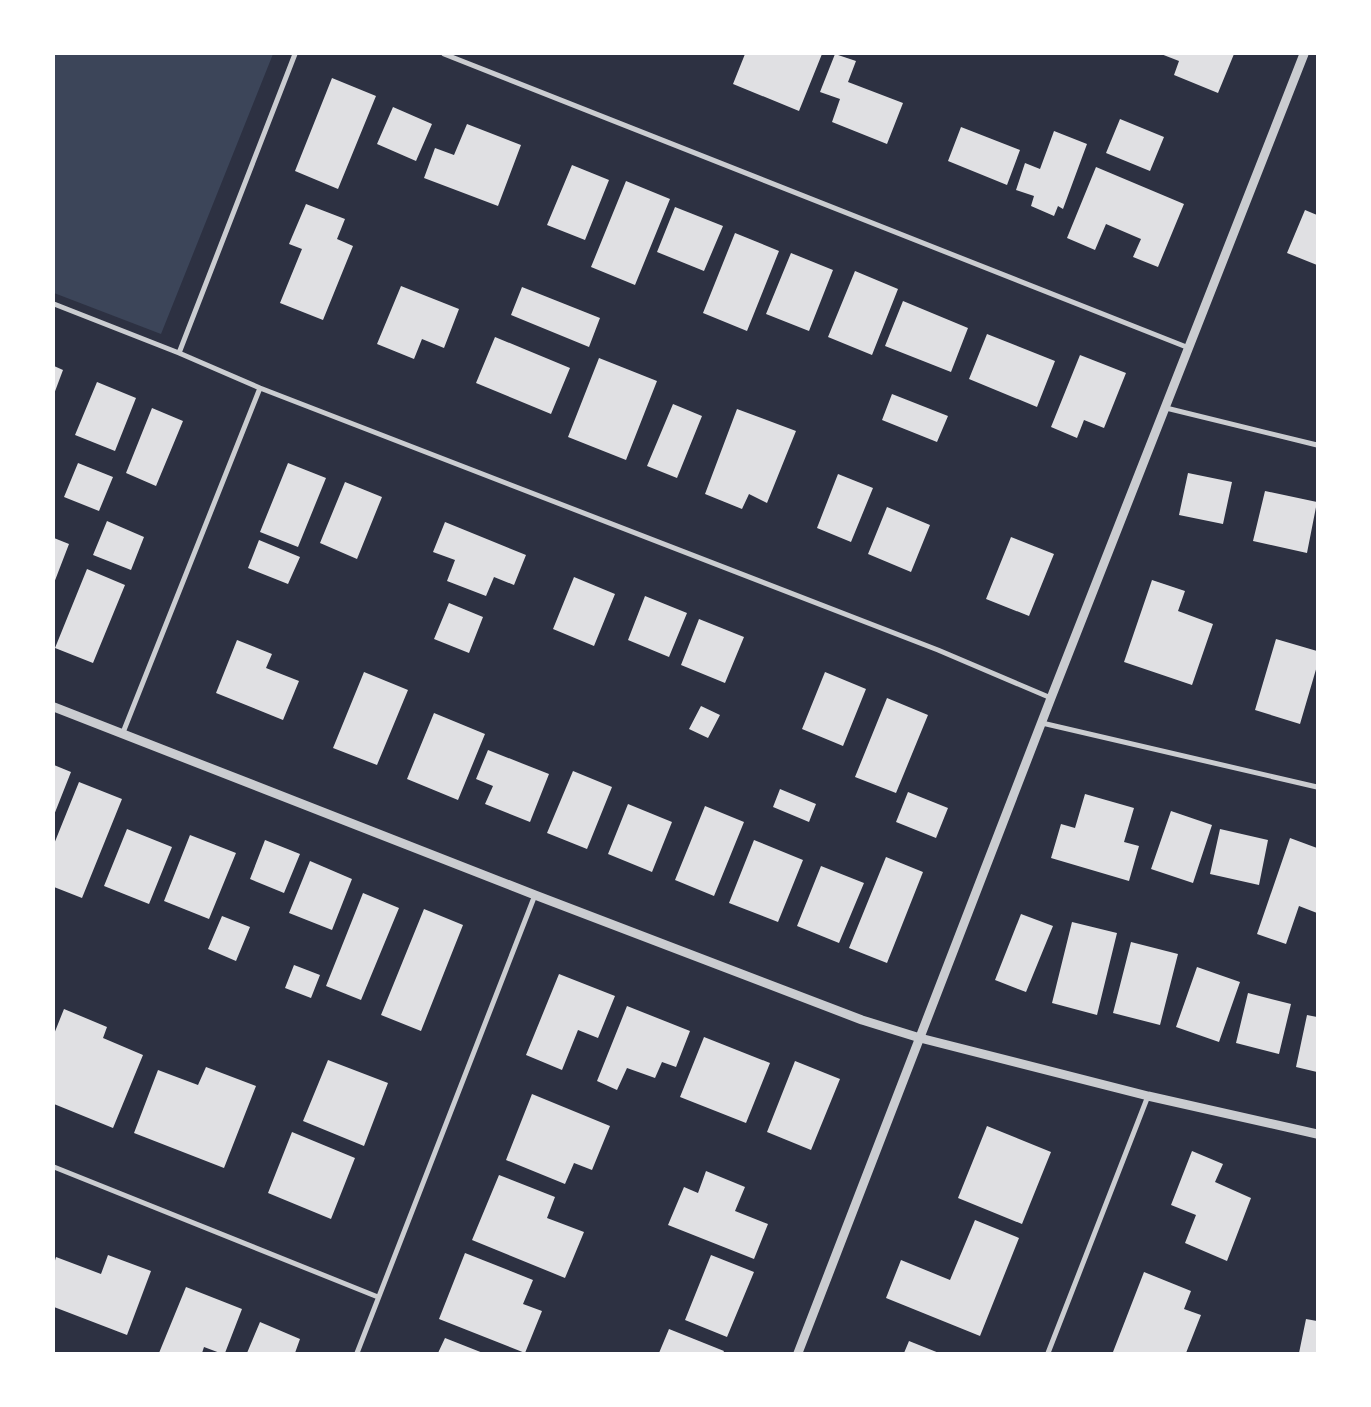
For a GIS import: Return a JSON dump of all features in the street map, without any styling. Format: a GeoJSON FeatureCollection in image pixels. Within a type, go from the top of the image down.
{"type":"FeatureCollection","features":[{"type":"Feature","properties":{"kind":"street"},"geometry":{"type":"LineString","coordinates":[[179,353],[295,54]]}},
{"type":"Feature","properties":{"kind":"street"},"geometry":{"type":"LineString","coordinates":[[444,54],[1189,348]]}},
{"type":"Feature","properties":{"kind":"street"},"geometry":{"type":"LineString","coordinates":[[798,1353],[1304,54]]}},
{"type":"Feature","properties":{"kind":"street"},"geometry":{"type":"LineString","coordinates":[[54,304],[179,353],[260,388],[892,632],[1052,698]]}},
{"type":"Feature","properties":{"kind":"street"},"geometry":{"type":"LineString","coordinates":[[122,735],[260,388]]}},
{"type":"Feature","properties":{"kind":"street"},"geometry":{"type":"LineString","coordinates":[[1166,408],[1317,445]]}},
{"type":"Feature","properties":{"kind":"street"},"geometry":{"type":"LineString","coordinates":[[54,707],[535,895],[862,1020],[920,1038],[1148,1096],[1317,1134]]}},
{"type":"Feature","properties":{"kind":"street"},"geometry":{"type":"LineString","coordinates":[[1042,723],[1317,787]]}},
{"type":"Feature","properties":{"kind":"street"},"geometry":{"type":"LineString","coordinates":[[357,1353],[535,895]]}},
{"type":"Feature","properties":{"kind":"street"},"geometry":{"type":"LineString","coordinates":[[1048,1353],[1148,1096]]}},
{"type":"Feature","properties":{"kind":"street"},"geometry":{"type":"LineString","coordinates":[[54,1167],[378,1297]]}},
{"type":"Feature","properties":{"kind":"shaded area"},"geometry":{"type":"Polygon","coordinates":[[[54,54],[273,54],[161,334],[54,293],[54,54]]]}},
{"type":"Feature","properties":{"kind":"building"},"geometry":{"type":"Polygon","coordinates":[[[745,54],[822,54],[799,111],[733,84],[745,54]]]}},
{"type":"Feature","properties":{"kind":"building"},"geometry":{"type":"Polygon","coordinates":[[[835,54],[856,61],[848,82],[903,103],[887,144],[832,122],[840,99],[820,92],[835,54]]]}},
{"type":"Feature","properties":{"kind":"building"},"geometry":{"type":"Polygon","coordinates":[[[1161,54],[1234,54],[1218,93],[1174,75],[1179,61],[1161,54]]]}},
{"type":"Feature","properties":{"kind":"building"},"geometry":{"type":"Polygon","coordinates":[[[332,78],[376,96],[338,189],[295,171],[332,78]]]}},
{"type":"Feature","properties":{"kind":"building"},"geometry":{"type":"Polygon","coordinates":[[[393,107],[432,124],[416,161],[377,144],[393,107]]]}},
{"type":"Feature","properties":{"kind":"building"},"geometry":{"type":"Polygon","coordinates":[[[1120,119],[1164,137],[1150,171],[1106,153],[1120,119]]]}},
{"type":"Feature","properties":{"kind":"building"},"geometry":{"type":"Polygon","coordinates":[[[467,124],[521,145],[498,206],[424,178],[435,148],[454,155],[467,124]]]}},
{"type":"Feature","properties":{"kind":"building"},"geometry":{"type":"Polygon","coordinates":[[[961,127],[1020,150],[1007,185],[948,161],[961,127]]]}},
{"type":"Feature","properties":{"kind":"building"},"geometry":{"type":"Polygon","coordinates":[[[1054,131],[1087,144],[1063,209],[1058,206],[1054,216],[1031,206],[1034,196],[1016,190],[1025,163],[1040,169],[1054,131]]]}},
{"type":"Feature","properties":{"kind":"building"},"geometry":{"type":"Polygon","coordinates":[[[572,165],[609,180],[585,240],[547,225],[572,165]]]}},
{"type":"Feature","properties":{"kind":"building"},"geometry":{"type":"Polygon","coordinates":[[[1096,167],[1184,204],[1158,267],[1133,257],[1141,239],[1106,224],[1095,250],[1067,238],[1096,167]]]}},
{"type":"Feature","properties":{"kind":"building"},"geometry":{"type":"Polygon","coordinates":[[[626,181],[670,199],[635,285],[591,267],[626,181]]]}},
{"type":"Feature","properties":{"kind":"building"},"geometry":{"type":"Polygon","coordinates":[[[306,204],[345,219],[337,239],[353,246],[323,320],[280,303],[302,249],[289,244],[306,204]]]}},
{"type":"Feature","properties":{"kind":"building"},"geometry":{"type":"Polygon","coordinates":[[[675,207],[723,226],[704,271],[657,252],[675,207]]]}},
{"type":"Feature","properties":{"kind":"building"},"geometry":{"type":"Polygon","coordinates":[[[1305,210],[1317,215],[1317,265],[1287,253],[1305,210]]]}},
{"type":"Feature","properties":{"kind":"building"},"geometry":{"type":"Polygon","coordinates":[[[735,233],[779,251],[747,331],[703,313],[735,233]]]}},
{"type":"Feature","properties":{"kind":"building"},"geometry":{"type":"Polygon","coordinates":[[[791,253],[833,270],[809,331],[766,314],[791,253]]]}},
{"type":"Feature","properties":{"kind":"building"},"geometry":{"type":"Polygon","coordinates":[[[855,271],[898,289],[872,355],[828,337],[855,271]]]}},
{"type":"Feature","properties":{"kind":"building"},"geometry":{"type":"Polygon","coordinates":[[[401,286],[459,309],[444,348],[422,339],[414,359],[377,344],[401,286]]]}},
{"type":"Feature","properties":{"kind":"building"},"geometry":{"type":"Polygon","coordinates":[[[522,287],[600,318],[589,347],[511,315],[522,287]]]}},
{"type":"Feature","properties":{"kind":"building"},"geometry":{"type":"Polygon","coordinates":[[[903,301],[968,328],[951,372],[885,346],[903,301]]]}},
{"type":"Feature","properties":{"kind":"building"},"geometry":{"type":"Polygon","coordinates":[[[987,334],[1055,361],[1037,407],[969,379],[987,334]]]}},
{"type":"Feature","properties":{"kind":"building"},"geometry":{"type":"Polygon","coordinates":[[[495,337],[570,368],[551,414],[476,383],[495,337]]]}},
{"type":"Feature","properties":{"kind":"building"},"geometry":{"type":"Polygon","coordinates":[[[1080,355],[1126,373],[1104,428],[1084,420],[1077,438],[1051,427],[1080,355]]]}},
{"type":"Feature","properties":{"kind":"building"},"geometry":{"type":"Polygon","coordinates":[[[599,358],[657,381],[626,460],[568,437],[599,358]]]}},
{"type":"Feature","properties":{"kind":"building"},"geometry":{"type":"Polygon","coordinates":[[[54,366],[63,370],[54,394],[54,366]]]}},
{"type":"Feature","properties":{"kind":"building"},"geometry":{"type":"Polygon","coordinates":[[[97,382],[136,398],[115,451],[75,435],[97,382]]]}},
{"type":"Feature","properties":{"kind":"building"},"geometry":{"type":"Polygon","coordinates":[[[892,394],[948,416],[937,442],[882,420],[892,394]]]}},
{"type":"Feature","properties":{"kind":"building"},"geometry":{"type":"Polygon","coordinates":[[[673,404],[702,416],[677,478],[647,466],[673,404]]]}},
{"type":"Feature","properties":{"kind":"building"},"geometry":{"type":"Polygon","coordinates":[[[152,408],[183,421],[156,486],[126,473],[152,408]]]}},
{"type":"Feature","properties":{"kind":"building"},"geometry":{"type":"Polygon","coordinates":[[[737,409],[796,431],[767,503],[749,494],[742,509],[705,494],[737,409]]]}},
{"type":"Feature","properties":{"kind":"building"},"geometry":{"type":"Polygon","coordinates":[[[78,463],[113,477],[99,511],[64,497],[78,463]]]}},
{"type":"Feature","properties":{"kind":"building"},"geometry":{"type":"Polygon","coordinates":[[[288,463],[326,478],[298,547],[260,532],[288,463]]]}},
{"type":"Feature","properties":{"kind":"building"},"geometry":{"type":"Polygon","coordinates":[[[1188,473],[1232,482],[1223,524],[1179,515],[1188,473]]]}},
{"type":"Feature","properties":{"kind":"building"},"geometry":{"type":"Polygon","coordinates":[[[838,474],[873,488],[851,542],[817,528],[838,474]]]}},
{"type":"Feature","properties":{"kind":"building"},"geometry":{"type":"Polygon","coordinates":[[[345,482],[382,497],[357,559],[320,543],[345,482]]]}},
{"type":"Feature","properties":{"kind":"building"},"geometry":{"type":"Polygon","coordinates":[[[1265,491],[1317,502],[1307,553],[1253,541],[1265,491]]]}},
{"type":"Feature","properties":{"kind":"building"},"geometry":{"type":"Polygon","coordinates":[[[887,507],[930,525],[911,572],[868,554],[887,507]]]}},
{"type":"Feature","properties":{"kind":"building"},"geometry":{"type":"Polygon","coordinates":[[[107,521],[144,537],[131,570],[93,555],[107,521]]]}},
{"type":"Feature","properties":{"kind":"building"},"geometry":{"type":"Polygon","coordinates":[[[445,522],[526,555],[514,585],[494,577],[486,596],[447,581],[455,560],[433,552],[445,522]]]}},
{"type":"Feature","properties":{"kind":"building"},"geometry":{"type":"Polygon","coordinates":[[[1011,537],[1054,554],[1029,616],[986,599],[1011,537]]]}},
{"type":"Feature","properties":{"kind":"building"},"geometry":{"type":"Polygon","coordinates":[[[54,538],[69,544],[54,583],[54,538]]]}},
{"type":"Feature","properties":{"kind":"building"},"geometry":{"type":"Polygon","coordinates":[[[259,540],[300,557],[288,584],[248,568],[259,540]]]}},
{"type":"Feature","properties":{"kind":"building"},"geometry":{"type":"Polygon","coordinates":[[[87,569],[125,585],[93,663],[55,648],[87,569]]]}},
{"type":"Feature","properties":{"kind":"building"},"geometry":{"type":"Polygon","coordinates":[[[574,577],[615,594],[594,646],[553,629],[574,577]]]}},
{"type":"Feature","properties":{"kind":"building"},"geometry":{"type":"Polygon","coordinates":[[[1152,580],[1185,591],[1178,611],[1213,624],[1192,685],[1124,662],[1152,580]]]}},
{"type":"Feature","properties":{"kind":"building"},"geometry":{"type":"Polygon","coordinates":[[[645,596],[687,613],[669,657],[628,640],[645,596]]]}},
{"type":"Feature","properties":{"kind":"building"},"geometry":{"type":"Polygon","coordinates":[[[449,603],[483,617],[469,653],[434,639],[449,603]]]}},
{"type":"Feature","properties":{"kind":"building"},"geometry":{"type":"Polygon","coordinates":[[[699,619],[744,637],[725,683],[681,665],[699,619]]]}},
{"type":"Feature","properties":{"kind":"building"},"geometry":{"type":"Polygon","coordinates":[[[1276,639],[1317,651],[1317,666],[1300,724],[1255,710],[1276,639]]]}},
{"type":"Feature","properties":{"kind":"building"},"geometry":{"type":"Polygon","coordinates":[[[237,640],[272,654],[266,668],[299,681],[283,720],[216,693],[237,640]]]}},
{"type":"Feature","properties":{"kind":"building"},"geometry":{"type":"Polygon","coordinates":[[[364,672],[408,690],[377,765],[333,748],[364,672]]]}},
{"type":"Feature","properties":{"kind":"building"},"geometry":{"type":"Polygon","coordinates":[[[825,672],[866,689],[843,746],[802,729],[825,672]]]}},
{"type":"Feature","properties":{"kind":"building"},"geometry":{"type":"Polygon","coordinates":[[[887,698],[928,715],[896,793],[855,777],[887,698]]]}},
{"type":"Feature","properties":{"kind":"building"},"geometry":{"type":"Polygon","coordinates":[[[701,706],[720,715],[708,738],[689,729],[701,706]]]}},
{"type":"Feature","properties":{"kind":"building"},"geometry":{"type":"Polygon","coordinates":[[[434,713],[485,734],[458,800],[407,779],[434,713]]]}},
{"type":"Feature","properties":{"kind":"building"},"geometry":{"type":"Polygon","coordinates":[[[488,750],[549,774],[530,822],[485,804],[493,786],[476,779],[488,750]]]}},
{"type":"Feature","properties":{"kind":"building"},"geometry":{"type":"Polygon","coordinates":[[[54,765],[71,772],[54,815],[54,765]]]}},
{"type":"Feature","properties":{"kind":"building"},"geometry":{"type":"Polygon","coordinates":[[[573,771],[612,787],[587,849],[547,833],[573,771]]]}},
{"type":"Feature","properties":{"kind":"building"},"geometry":{"type":"Polygon","coordinates":[[[79,782],[122,799],[82,898],[54,887],[54,844],[79,782]]]}},
{"type":"Feature","properties":{"kind":"building"},"geometry":{"type":"Polygon","coordinates":[[[780,789],[816,804],[809,822],[773,807],[780,789]]]}},
{"type":"Feature","properties":{"kind":"building"},"geometry":{"type":"Polygon","coordinates":[[[908,792],[948,808],[936,838],[896,822],[908,792]]]}},
{"type":"Feature","properties":{"kind":"building"},"geometry":{"type":"Polygon","coordinates":[[[1085,794],[1134,808],[1124,842],[1139,846],[1129,881],[1051,858],[1061,824],[1075,828],[1085,794]]]}},
{"type":"Feature","properties":{"kind":"building"},"geometry":{"type":"Polygon","coordinates":[[[628,804],[672,822],[652,872],[608,854],[628,804]]]}},
{"type":"Feature","properties":{"kind":"building"},"geometry":{"type":"Polygon","coordinates":[[[705,806],[744,822],[714,896],[675,880],[705,806]]]}},
{"type":"Feature","properties":{"kind":"building"},"geometry":{"type":"Polygon","coordinates":[[[1171,811],[1212,825],[1193,883],[1151,869],[1171,811]]]}},
{"type":"Feature","properties":{"kind":"building"},"geometry":{"type":"Polygon","coordinates":[[[127,829],[172,847],[149,904],[104,886],[127,829]]]}},
{"type":"Feature","properties":{"kind":"building"},"geometry":{"type":"Polygon","coordinates":[[[1220,829],[1268,840],[1259,885],[1210,874],[1220,829]]]}},
{"type":"Feature","properties":{"kind":"building"},"geometry":{"type":"Polygon","coordinates":[[[190,835],[236,853],[209,919],[164,901],[190,835]]]}},
{"type":"Feature","properties":{"kind":"building"},"geometry":{"type":"Polygon","coordinates":[[[1290,838],[1317,848],[1317,913],[1299,906],[1286,944],[1257,934],[1290,838]]]}},
{"type":"Feature","properties":{"kind":"building"},"geometry":{"type":"Polygon","coordinates":[[[265,840],[300,854],[284,893],[250,879],[265,840]]]}},
{"type":"Feature","properties":{"kind":"building"},"geometry":{"type":"Polygon","coordinates":[[[754,840],[803,860],[778,922],[729,903],[754,840]]]}},
{"type":"Feature","properties":{"kind":"building"},"geometry":{"type":"Polygon","coordinates":[[[886,857],[923,872],[887,963],[849,948],[886,857]]]}},
{"type":"Feature","properties":{"kind":"building"},"geometry":{"type":"Polygon","coordinates":[[[310,861],[352,879],[332,930],[289,913],[310,861]]]}},
{"type":"Feature","properties":{"kind":"building"},"geometry":{"type":"Polygon","coordinates":[[[821,866],[864,883],[839,943],[797,926],[821,866]]]}},
{"type":"Feature","properties":{"kind":"building"},"geometry":{"type":"Polygon","coordinates":[[[363,893],[399,908],[361,1000],[326,986],[363,893]]]}},
{"type":"Feature","properties":{"kind":"building"},"geometry":{"type":"Polygon","coordinates":[[[424,909],[463,925],[421,1031],[381,1015],[424,909]]]}},
{"type":"Feature","properties":{"kind":"building"},"geometry":{"type":"Polygon","coordinates":[[[1021,914],[1053,926],[1026,992],[995,980],[1021,914]]]}},
{"type":"Feature","properties":{"kind":"building"},"geometry":{"type":"Polygon","coordinates":[[[222,916],[250,927],[236,961],[208,949],[222,916]]]}},
{"type":"Feature","properties":{"kind":"building"},"geometry":{"type":"Polygon","coordinates":[[[1072,922],[1117,933],[1097,1015],[1052,1003],[1072,922]]]}},
{"type":"Feature","properties":{"kind":"building"},"geometry":{"type":"Polygon","coordinates":[[[1131,942],[1178,954],[1160,1025],[1113,1013],[1131,942]]]}},
{"type":"Feature","properties":{"kind":"building"},"geometry":{"type":"Polygon","coordinates":[[[294,965],[320,975],[311,998],[285,988],[294,965]]]}},
{"type":"Feature","properties":{"kind":"building"},"geometry":{"type":"Polygon","coordinates":[[[1197,967],[1240,982],[1219,1042],[1176,1027],[1197,967]]]}},
{"type":"Feature","properties":{"kind":"building"},"geometry":{"type":"Polygon","coordinates":[[[559,974],[615,996],[598,1038],[578,1030],[562,1070],[526,1055],[559,974]]]}},
{"type":"Feature","properties":{"kind":"building"},"geometry":{"type":"Polygon","coordinates":[[[1248,993],[1291,1004],[1279,1054],[1236,1043],[1248,993]]]}},
{"type":"Feature","properties":{"kind":"building"},"geometry":{"type":"Polygon","coordinates":[[[627,1006],[690,1031],[676,1067],[662,1062],[655,1078],[627,1068],[617,1090],[597,1081],[627,1006]]]}},
{"type":"Feature","properties":{"kind":"building"},"geometry":{"type":"Polygon","coordinates":[[[64,1009],[107,1027],[103,1038],[143,1055],[113,1128],[54,1104],[54,1034],[64,1009]]]}},
{"type":"Feature","properties":{"kind":"building"},"geometry":{"type":"Polygon","coordinates":[[[1307,1015],[1317,1017],[1317,1072],[1296,1067],[1307,1015]]]}},
{"type":"Feature","properties":{"kind":"building"},"geometry":{"type":"Polygon","coordinates":[[[704,1037],[770,1063],[746,1123],[680,1097],[704,1037]]]}},
{"type":"Feature","properties":{"kind":"building"},"geometry":{"type":"Polygon","coordinates":[[[328,1060],[388,1083],[364,1146],[303,1121],[328,1060]]]}},
{"type":"Feature","properties":{"kind":"building"},"geometry":{"type":"Polygon","coordinates":[[[795,1061],[840,1079],[811,1150],[767,1132],[795,1061]]]}},
{"type":"Feature","properties":{"kind":"building"},"geometry":{"type":"Polygon","coordinates":[[[206,1067],[256,1086],[224,1168],[134,1133],[158,1070],[198,1085],[206,1067]]]}},
{"type":"Feature","properties":{"kind":"building"},"geometry":{"type":"Polygon","coordinates":[[[532,1094],[610,1126],[592,1170],[574,1163],[565,1184],[506,1160],[532,1094]]]}},
{"type":"Feature","properties":{"kind":"building"},"geometry":{"type":"Polygon","coordinates":[[[987,1126],[1051,1152],[1022,1224],[958,1198],[987,1126]]]}},
{"type":"Feature","properties":{"kind":"building"},"geometry":{"type":"Polygon","coordinates":[[[292,1132],[355,1158],[331,1219],[268,1193],[292,1132]]]}},
{"type":"Feature","properties":{"kind":"building"},"geometry":{"type":"Polygon","coordinates":[[[1192,1151],[1223,1164],[1215,1182],[1251,1198],[1227,1261],[1185,1243],[1196,1215],[1171,1205],[1192,1151]]]}},
{"type":"Feature","properties":{"kind":"building"},"geometry":{"type":"Polygon","coordinates":[[[706,1171],[745,1187],[735,1211],[768,1224],[754,1259],[668,1225],[684,1187],[698,1193],[706,1171]]]}},
{"type":"Feature","properties":{"kind":"building"},"geometry":{"type":"Polygon","coordinates":[[[499,1175],[555,1197],[547,1218],[584,1232],[565,1278],[472,1240],[499,1175]]]}},
{"type":"Feature","properties":{"kind":"building"},"geometry":{"type":"Polygon","coordinates":[[[975,1220],[1019,1238],[980,1336],[886,1298],[901,1260],[950,1280],[975,1220]]]}},
{"type":"Feature","properties":{"kind":"building"},"geometry":{"type":"Polygon","coordinates":[[[465,1253],[533,1280],[523,1304],[542,1311],[525,1353],[439,1319],[465,1253]]]}},
{"type":"Feature","properties":{"kind":"building"},"geometry":{"type":"Polygon","coordinates":[[[108,1255],[151,1271],[127,1335],[54,1307],[54,1264],[56,1257],[101,1274],[108,1255]]]}},
{"type":"Feature","properties":{"kind":"building"},"geometry":{"type":"Polygon","coordinates":[[[711,1255],[754,1272],[727,1337],[685,1320],[711,1255]]]}},
{"type":"Feature","properties":{"kind":"building"},"geometry":{"type":"Polygon","coordinates":[[[1144,1272],[1191,1291],[1184,1309],[1201,1315],[1186,1353],[1113,1352],[1144,1272]]]}},
{"type":"Feature","properties":{"kind":"building"},"geometry":{"type":"Polygon","coordinates":[[[186,1287],[242,1309],[225,1353],[204,1347],[202,1353],[159,1353],[186,1287]]]}},
{"type":"Feature","properties":{"kind":"building"},"geometry":{"type":"Polygon","coordinates":[[[1306,1319],[1317,1321],[1317,1353],[1299,1353],[1306,1319]]]}},
{"type":"Feature","properties":{"kind":"building"},"geometry":{"type":"Polygon","coordinates":[[[260,1322],[300,1339],[295,1353],[247,1353],[260,1322]]]}},
{"type":"Feature","properties":{"kind":"building"},"geometry":{"type":"Polygon","coordinates":[[[669,1329],[724,1351],[723,1353],[659,1353],[669,1329]]]}},
{"type":"Feature","properties":{"kind":"building"},"geometry":{"type":"Polygon","coordinates":[[[445,1338],[483,1353],[438,1353],[445,1338]]]}},
{"type":"Feature","properties":{"kind":"building"},"geometry":{"type":"Polygon","coordinates":[[[909,1341],[939,1353],[904,1353],[909,1341]]]}}]}
